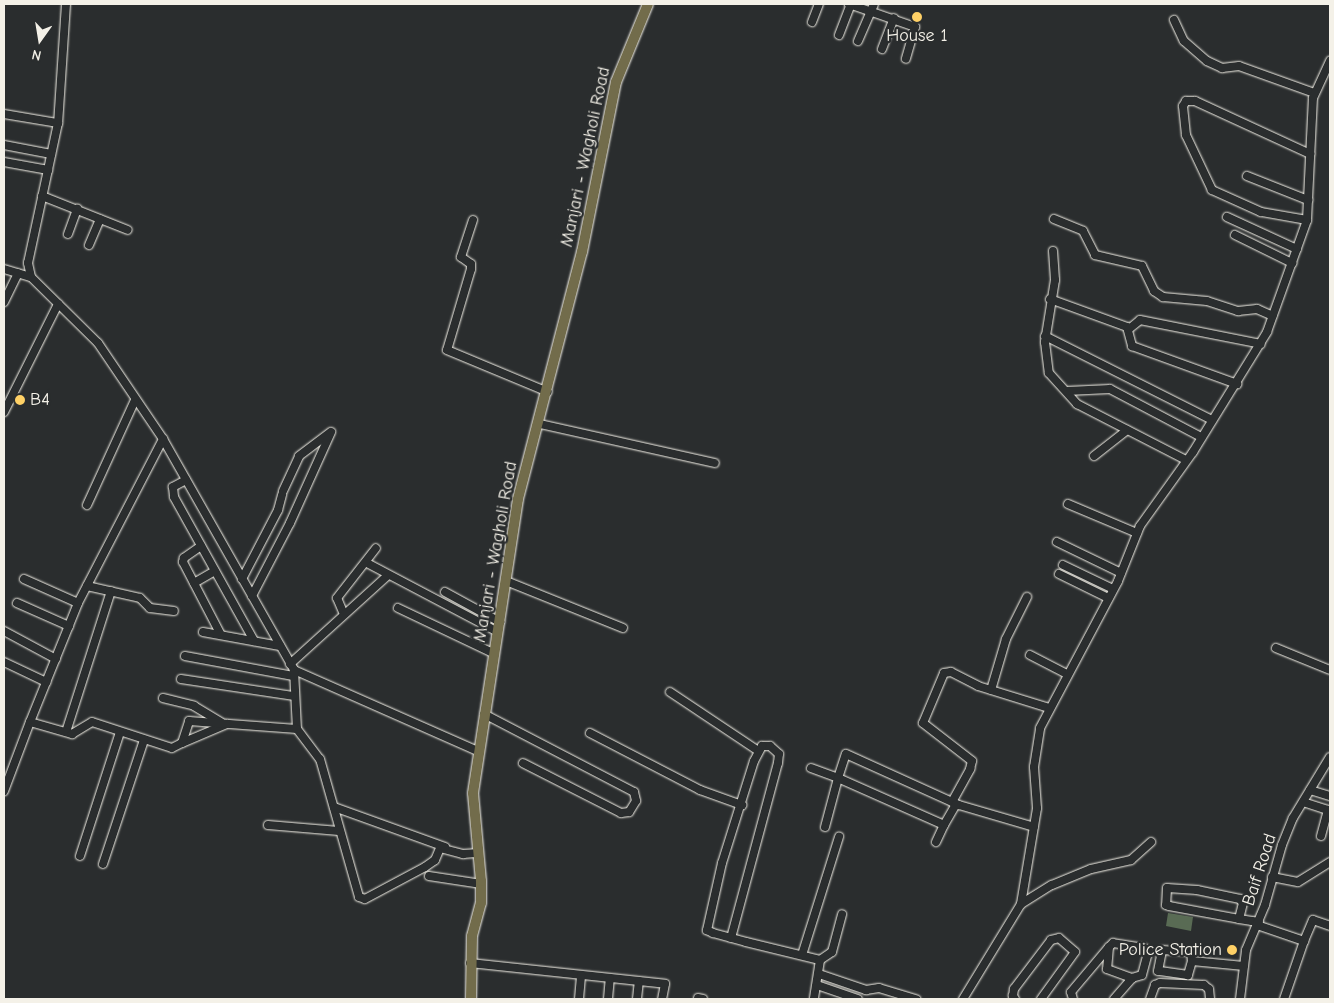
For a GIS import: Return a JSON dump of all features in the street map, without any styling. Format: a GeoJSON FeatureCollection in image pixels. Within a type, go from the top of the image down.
{"type":"FeatureCollection","features":[{"type":"Feature","properties":{"kind":"main road","name":"Manjari - Wagholi Road"},"geometry":{"type":"LineString","coordinates":[[471,999],[470,963],[481,884],[473,793],[518,499],[540,424],[582,252],[616,82],[648,4]]}},
{"type":"Feature","properties":{"kind":"street"},"geometry":{"type":"LineString","coordinates":[[31,277],[28,263],[58,123],[66,4]]}},
{"type":"Feature","properties":{"kind":"street"},"geometry":{"type":"LineString","coordinates":[[812,22],[819,4]]}},
{"type":"Feature","properties":{"kind":"street"},"geometry":{"type":"LineString","coordinates":[[839,35],[850,4],[894,18],[916,28],[906,59]]}},
{"type":"Feature","properties":{"kind":"street"},"geometry":{"type":"LineString","coordinates":[[858,41],[874,4]]}},
{"type":"Feature","properties":{"kind":"street"},"geometry":{"type":"LineString","coordinates":[[882,49],[894,18]]}},
{"type":"Feature","properties":{"kind":"street"},"geometry":{"type":"LineString","coordinates":[[1174,20],[1184,41],[1206,61],[1222,68],[1239,66],[1314,93]]}},
{"type":"Feature","properties":{"kind":"street"},"geometry":{"type":"LineString","coordinates":[[963,999],[1021,904],[1037,808],[1034,768],[1040,728],[1049,708],[1113,589],[1137,533],[1152,505],[1186,460],[1237,384],[1261,344],[1273,316],[1306,220],[1314,93],[1330,60]]}},
{"type":"Feature","properties":{"kind":"street"},"geometry":{"type":"LineString","coordinates":[[1306,220],[1261,212],[1212,190],[1186,135],[1183,106],[1186,101],[1195,101],[1310,154]]}},
{"type":"Feature","properties":{"kind":"street"},"geometry":{"type":"LineString","coordinates":[[4,114],[58,123]]}},
{"type":"Feature","properties":{"kind":"street"},"geometry":{"type":"LineString","coordinates":[[4,145],[51,154]]}},
{"type":"Feature","properties":{"kind":"street"},"geometry":{"type":"LineString","coordinates":[[4,162],[48,170]]}},
{"type":"Feature","properties":{"kind":"street"},"geometry":{"type":"LineString","coordinates":[[1247,176],[1308,200]]}},
{"type":"Feature","properties":{"kind":"street"},"geometry":{"type":"LineString","coordinates":[[42,196],[128,230]]}},
{"type":"Feature","properties":{"kind":"street"},"geometry":{"type":"LineString","coordinates":[[68,234],[77,210]]}},
{"type":"Feature","properties":{"kind":"street"},"geometry":{"type":"LineString","coordinates":[[1227,217],[1297,249]]}},
{"type":"Feature","properties":{"kind":"street"},"geometry":{"type":"LineString","coordinates":[[89,245],[100,219]]}},
{"type":"Feature","properties":{"kind":"street"},"geometry":{"type":"LineString","coordinates":[[1054,219],[1083,231],[1095,255],[1142,266],[1154,291],[1163,297],[1208,301],[1238,311],[1256,309],[1273,316]]}},
{"type":"Feature","properties":{"kind":"street"},"geometry":{"type":"LineString","coordinates":[[473,220],[461,257],[471,264],[471,269],[447,350],[548,392]]}},
{"type":"Feature","properties":{"kind":"street"},"geometry":{"type":"LineString","coordinates":[[1235,235],[1292,263]]}},
{"type":"Feature","properties":{"kind":"street"},"geometry":{"type":"LineString","coordinates":[[1053,251],[1055,280],[1050,299],[1045,336],[1049,373],[1077,404],[1186,460]]}},
{"type":"Feature","properties":{"kind":"street"},"geometry":{"type":"LineString","coordinates":[[4,269],[31,277],[98,343],[163,439],[252,596],[292,670],[297,729],[318,754],[339,831],[361,899],[425,867],[435,860],[440,848],[463,854],[479,853]]}},
{"type":"Feature","properties":{"kind":"street"},"geometry":{"type":"LineString","coordinates":[[4,302],[18,273]]}},
{"type":"Feature","properties":{"kind":"street"},"geometry":{"type":"LineString","coordinates":[[1050,299],[1129,329]]}},
{"type":"Feature","properties":{"kind":"street"},"geometry":{"type":"LineString","coordinates":[[4,412],[58,304]]}},
{"type":"Feature","properties":{"kind":"street"},"geometry":{"type":"LineString","coordinates":[[1129,329],[1140,320],[1261,344]]}},
{"type":"Feature","properties":{"kind":"street"},"geometry":{"type":"LineString","coordinates":[[1129,329],[1132,346],[1237,384]]}},
{"type":"Feature","properties":{"kind":"street"},"geometry":{"type":"LineString","coordinates":[[1045,336],[1212,420]]}},
{"type":"Feature","properties":{"kind":"street"},"geometry":{"type":"LineString","coordinates":[[1067,391],[1110,390],[1201,437]]}},
{"type":"Feature","properties":{"kind":"street"},"geometry":{"type":"LineString","coordinates":[[87,505],[135,400]]}},
{"type":"Feature","properties":{"kind":"street"},"geometry":{"type":"LineString","coordinates":[[540,424],[715,463]]}},
{"type":"Feature","properties":{"kind":"street"},"geometry":{"type":"LineString","coordinates":[[1094,456],[1127,430]]}},
{"type":"Feature","properties":{"kind":"street"},"geometry":{"type":"LineString","coordinates":[[242,579],[299,456],[332,432],[290,523],[252,596]]}},
{"type":"Feature","properties":{"kind":"street"},"geometry":{"type":"LineString","coordinates":[[4,791],[78,603],[163,439]]}},
{"type":"Feature","properties":{"kind":"street"},"geometry":{"type":"LineString","coordinates":[[186,480],[173,487],[172,494],[254,641]]}},
{"type":"Feature","properties":{"kind":"street"},"geometry":{"type":"LineString","coordinates":[[1068,504],[1137,533]]}},
{"type":"Feature","properties":{"kind":"street"},"geometry":{"type":"LineString","coordinates":[[1057,542],[1121,573]]}},
{"type":"Feature","properties":{"kind":"street"},"geometry":{"type":"LineString","coordinates":[[201,546],[183,560],[221,635]]}},
{"type":"Feature","properties":{"kind":"street"},"geometry":{"type":"LineString","coordinates":[[343,612],[337,598],[367,563],[376,548]]}},
{"type":"Feature","properties":{"kind":"street"},"geometry":{"type":"LineString","coordinates":[[367,563],[387,576],[499,627]]}},
{"type":"Feature","properties":{"kind":"street"},"geometry":{"type":"LineString","coordinates":[[1063,565],[1113,589]]}},
{"type":"Feature","properties":{"kind":"street"},"geometry":{"type":"LineString","coordinates":[[194,583],[215,572]]}},
{"type":"Feature","properties":{"kind":"street"},"geometry":{"type":"LineString","coordinates":[[1059,574],[1108,598]]}},
{"type":"Feature","properties":{"kind":"street"},"geometry":{"type":"LineString","coordinates":[[292,670],[343,612],[387,576]]}},
{"type":"Feature","properties":{"kind":"street"},"geometry":{"type":"LineString","coordinates":[[24,579],[78,603]]}},
{"type":"Feature","properties":{"kind":"street"},"geometry":{"type":"LineString","coordinates":[[506,581],[623,628]]}},
{"type":"Feature","properties":{"kind":"street"},"geometry":{"type":"LineString","coordinates":[[87,586],[143,600],[150,608],[174,611]]}},
{"type":"Feature","properties":{"kind":"street"},"geometry":{"type":"LineString","coordinates":[[66,732],[112,592]]}},
{"type":"Feature","properties":{"kind":"street"},"geometry":{"type":"LineString","coordinates":[[445,592],[499,627]]}},
{"type":"Feature","properties":{"kind":"street"},"geometry":{"type":"LineString","coordinates":[[991,690],[1006,639],[1027,597]]}},
{"type":"Feature","properties":{"kind":"street"},"geometry":{"type":"LineString","coordinates":[[17,602],[69,626]]}},
{"type":"Feature","properties":{"kind":"street"},"geometry":{"type":"LineString","coordinates":[[398,608],[495,654]]}},
{"type":"Feature","properties":{"kind":"street"},"geometry":{"type":"LineString","coordinates":[[4,631],[56,658]]}},
{"type":"Feature","properties":{"kind":"street"},"geometry":{"type":"LineString","coordinates":[[203,632],[280,646]]}},
{"type":"Feature","properties":{"kind":"street"},"geometry":{"type":"LineString","coordinates":[[1276,648],[1330,670]]}},
{"type":"Feature","properties":{"kind":"street"},"geometry":{"type":"LineString","coordinates":[[1030,655],[1067,674]]}},
{"type":"Feature","properties":{"kind":"street"},"geometry":{"type":"LineString","coordinates":[[185,656],[292,670],[478,751]]}},
{"type":"Feature","properties":{"kind":"street"},"geometry":{"type":"LineString","coordinates":[[4,662],[46,682]]}},
{"type":"Feature","properties":{"kind":"street"},"geometry":{"type":"LineString","coordinates":[[936,842],[972,761],[924,725],[924,718],[946,672],[991,690],[1049,708]]}},
{"type":"Feature","properties":{"kind":"street"},"geometry":{"type":"LineString","coordinates":[[181,680],[293,696]]}},
{"type":"Feature","properties":{"kind":"street"},"geometry":{"type":"LineString","coordinates":[[670,692],[757,750]]}},
{"type":"Feature","properties":{"kind":"street"},"geometry":{"type":"LineString","coordinates":[[164,698],[194,706],[225,723]]}},
{"type":"Feature","properties":{"kind":"street"},"geometry":{"type":"LineString","coordinates":[[484,714],[634,792],[636,801],[629,812],[621,814],[523,763]]}},
{"type":"Feature","properties":{"kind":"street"},"geometry":{"type":"LineString","coordinates":[[182,743],[188,721],[297,729]]}},
{"type":"Feature","properties":{"kind":"street"},"geometry":{"type":"LineString","coordinates":[[30,722],[77,734],[90,722],[172,748],[225,723]]}},
{"type":"Feature","properties":{"kind":"street"},"geometry":{"type":"LineString","coordinates":[[80,856],[120,732]]}},
{"type":"Feature","properties":{"kind":"street"},"geometry":{"type":"LineString","coordinates":[[590,733],[700,790],[742,804]]}},
{"type":"Feature","properties":{"kind":"street"},"geometry":{"type":"LineString","coordinates":[[103,864],[144,740]]}},
{"type":"Feature","properties":{"kind":"street"},"geometry":{"type":"LineString","coordinates":[[731,938],[778,763],[779,754],[770,746],[762,746],[757,750],[706,924],[707,930],[731,938],[820,960],[832,952],[842,914]]}},
{"type":"Feature","properties":{"kind":"street"},"geometry":{"type":"LineString","coordinates":[[825,827],[846,754],[954,803],[1034,828]]}},
{"type":"Feature","properties":{"kind":"street","name":"Baif Road"},"geometry":{"type":"LineString","coordinates":[[1240,999],[1246,950],[1258,924],[1282,845],[1302,802],[1330,757]]}},
{"type":"Feature","properties":{"kind":"street"},"geometry":{"type":"LineString","coordinates":[[811,768],[944,825]]}},
{"type":"Feature","properties":{"kind":"street"},"geometry":{"type":"LineString","coordinates":[[1310,790],[1330,796]]}},
{"type":"Feature","properties":{"kind":"street"},"geometry":{"type":"LineString","coordinates":[[1302,802],[1329,811],[1321,836]]}},
{"type":"Feature","properties":{"kind":"street"},"geometry":{"type":"LineString","coordinates":[[334,807],[463,854]]}},
{"type":"Feature","properties":{"kind":"street"},"geometry":{"type":"LineString","coordinates":[[268,825],[339,831]]}},
{"type":"Feature","properties":{"kind":"street"},"geometry":{"type":"LineString","coordinates":[[802,955],[839,837]]}},
{"type":"Feature","properties":{"kind":"street"},"geometry":{"type":"LineString","coordinates":[[1021,904],[1052,886],[1091,869],[1131,860],[1151,842]]}},
{"type":"Feature","properties":{"kind":"street"},"geometry":{"type":"LineString","coordinates":[[1272,877],[1298,882],[1330,862]]}},
{"type":"Feature","properties":{"kind":"street"},"geometry":{"type":"LineString","coordinates":[[429,876],[481,884]]}},
{"type":"Feature","properties":{"kind":"street"},"geometry":{"type":"LineString","coordinates":[[1239,919],[1243,903],[1240,899],[1197,890],[1167,888],[1166,905],[1239,919],[1304,941]]}},
{"type":"Feature","properties":{"kind":"street"},"geometry":{"type":"LineString","coordinates":[[1284,999],[1313,920],[1330,926]]}},
{"type":"Feature","properties":{"kind":"street"},"geometry":{"type":"LineString","coordinates":[[1016,999],[1013,996],[1014,989],[1051,940],[1057,938],[1075,952],[1044,996],[1054,999]]}},
{"type":"Feature","properties":{"kind":"street"},"geometry":{"type":"LineString","coordinates":[[1073,999],[1071,992],[1113,943],[1144,948],[1148,952],[1145,970],[1132,978],[1114,999]]}},
{"type":"Feature","properties":{"kind":"street"},"geometry":{"type":"LineString","coordinates":[[1109,947],[1107,969],[1132,978]]}},
{"type":"Feature","properties":{"kind":"street"},"geometry":{"type":"LineString","coordinates":[[1162,950],[1191,952],[1192,961],[1188,975],[1158,971],[1162,950]]}},
{"type":"Feature","properties":{"kind":"street"},"geometry":{"type":"LineString","coordinates":[[814,999],[820,960]]}},
{"type":"Feature","properties":{"kind":"street"},"geometry":{"type":"LineString","coordinates":[[1192,961],[1244,966]]}},
{"type":"Feature","properties":{"kind":"street"},"geometry":{"type":"LineString","coordinates":[[470,963],[665,984],[662,999]]}},
{"type":"Feature","properties":{"kind":"street"},"geometry":{"type":"LineString","coordinates":[[819,974],[866,990],[879,988],[916,999]]}},
{"type":"Feature","properties":{"kind":"street"},"geometry":{"type":"LineString","coordinates":[[579,999],[581,975]]}},
{"type":"Feature","properties":{"kind":"street"},"geometry":{"type":"LineString","coordinates":[[608,999],[610,978]]}},
{"type":"Feature","properties":{"kind":"street"},"geometry":{"type":"LineString","coordinates":[[637,999],[639,981]]}},
{"type":"Feature","properties":{"kind":"street"},"geometry":{"type":"LineString","coordinates":[[1150,999],[1155,986],[1160,983],[1204,985],[1209,989],[1210,999]]}},
{"type":"Feature","properties":{"kind":"street"},"geometry":{"type":"LineString","coordinates":[[817,986],[858,999]]}},
{"type":"Feature","properties":{"kind":"green space"},"geometry":{"type":"Polygon","coordinates":[[[1168,913],[1193,917],[1191,931],[1166,926],[1168,913]]]}},
{"type":"Feature","properties":{"kind":"place","name":"House 1"},"geometry":{"type":"Point","coordinates":[917,17]}},
{"type":"Feature","properties":{"kind":"place","name":"B4"},"geometry":{"type":"Point","coordinates":[20,400]}},
{"type":"Feature","properties":{"kind":"place","name":"Police Station"},"geometry":{"type":"Point","coordinates":[1232,950]}}]}
